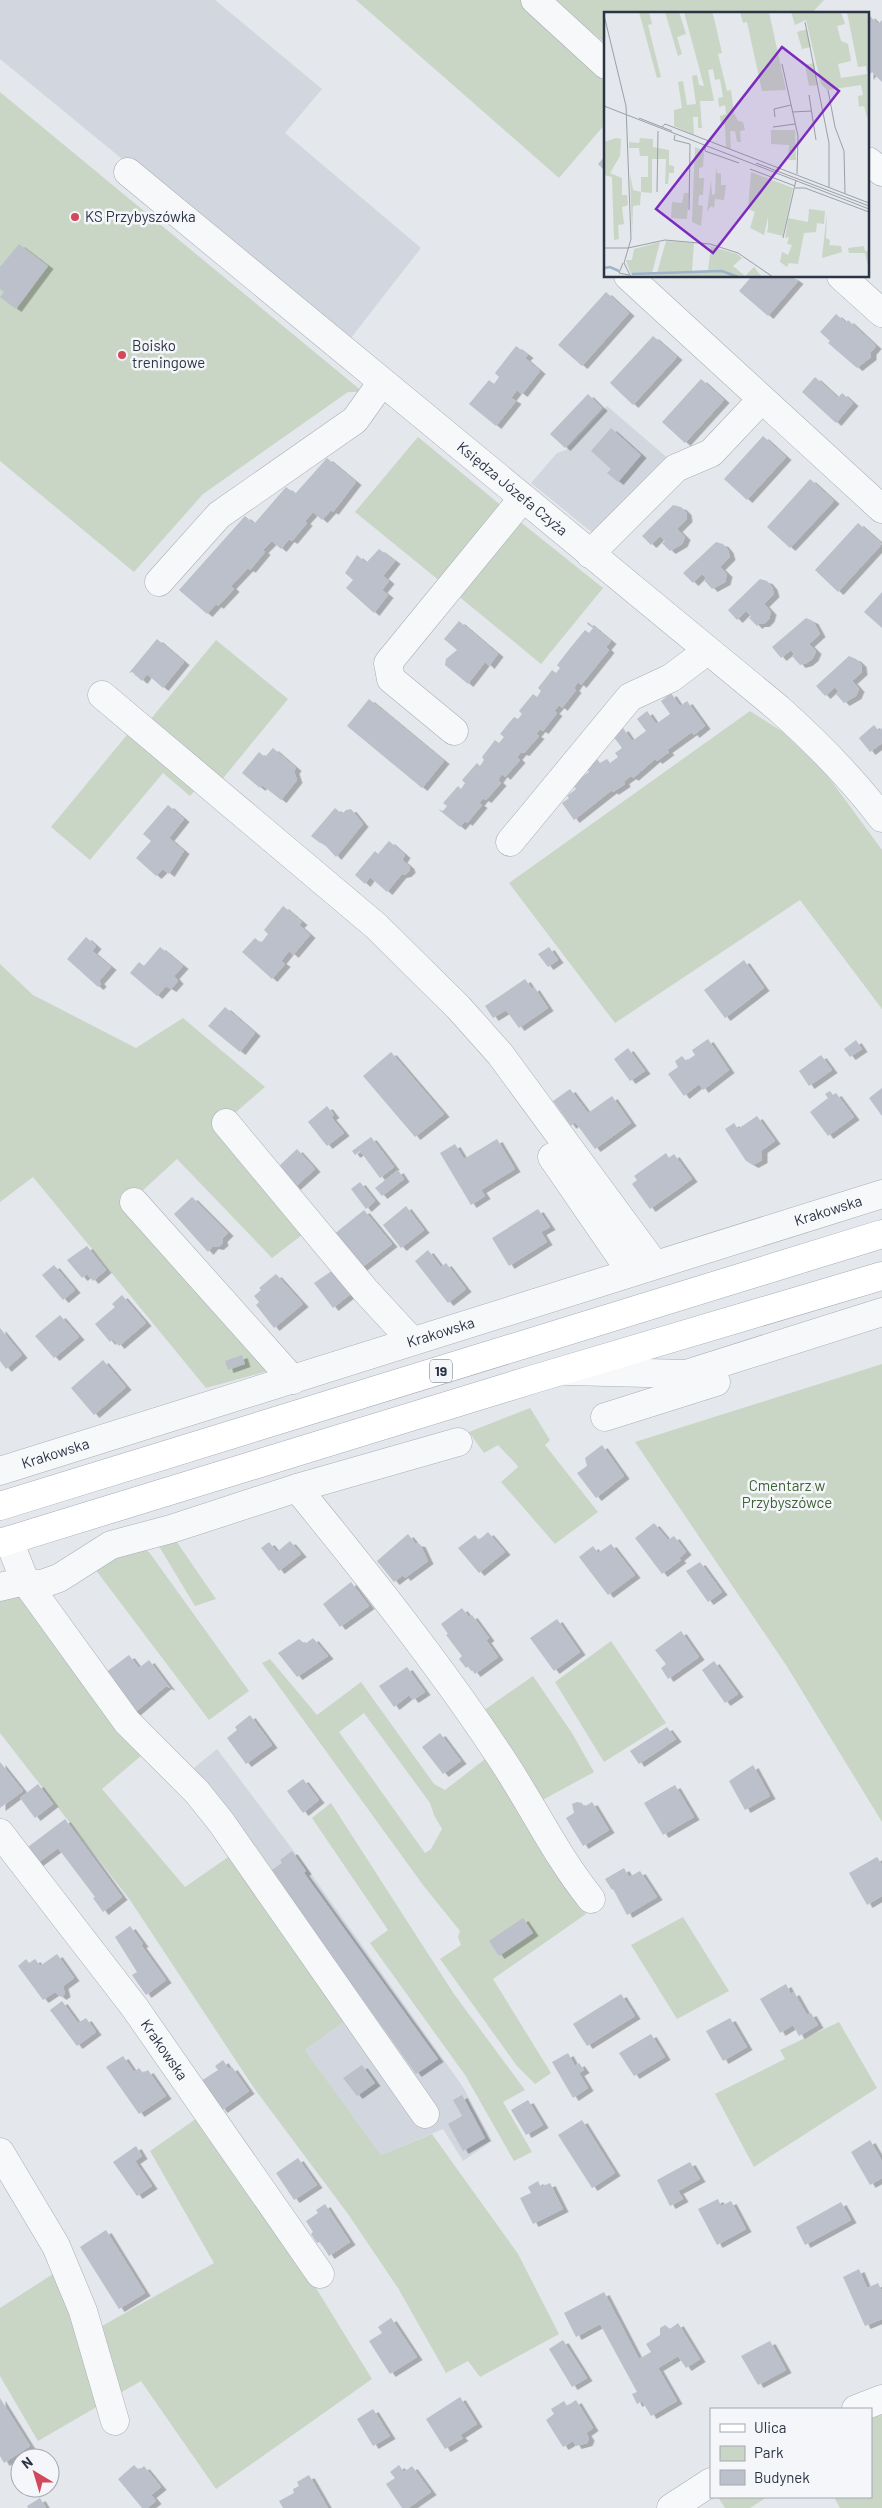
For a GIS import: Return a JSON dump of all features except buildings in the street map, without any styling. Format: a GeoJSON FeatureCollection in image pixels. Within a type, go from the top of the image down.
{"type":"FeatureCollection","features":[{"type":"Feature","properties":{"kind":"main road","name":"19"},"geometry":{"type":"LineString","coordinates":[[0,1506],[882,1234]]}},
{"type":"Feature","properties":{"kind":"main road","name":"19"},"geometry":{"type":"LineString","coordinates":[[4,1542],[559,1371],[882,1276]]}},
{"type":"Feature","properties":{"kind":"street"},"geometry":{"type":"LineString","coordinates":[[535,0],[604,63]]}},
{"type":"Feature","properties":{"kind":"street"},"geometry":{"type":"LineString","coordinates":[[870,163],[882,172]]}},
{"type":"Feature","properties":{"kind":"street","name":"Księdza Józefa Czyża"},"geometry":{"type":"LineString","coordinates":[[128,172],[778,708],[818,744],[860,790],[882,818]]}},
{"type":"Feature","properties":{"kind":"street"},"geometry":{"type":"LineString","coordinates":[[630,278],[882,510]]}},
{"type":"Feature","properties":{"kind":"street"},"geometry":{"type":"LineString","coordinates":[[843,278],[882,313]]}},
{"type":"Feature","properties":{"kind":"street"},"geometry":{"type":"LineString","coordinates":[[159,582],[219,515],[355,420],[382,382]]}},
{"type":"Feature","properties":{"kind":"street"},"geometry":{"type":"LineString","coordinates":[[590,554],[676,468],[711,453],[761,400]]}},
{"type":"Feature","properties":{"kind":"street"},"geometry":{"type":"LineString","coordinates":[[454,732],[391,680],[388,663],[523,498]]}},
{"type":"Feature","properties":{"kind":"street"},"geometry":{"type":"LineString","coordinates":[[510,842],[630,697],[671,678],[707,650]]}},
{"type":"Feature","properties":{"kind":"street"},"geometry":{"type":"LineString","coordinates":[[102,695],[376,926],[458,1007],[500,1054],[643,1268]]}},
{"type":"Feature","properties":{"kind":"street"},"geometry":{"type":"LineString","coordinates":[[203,800],[352,926],[393,965],[475,1054],[643,1268]]}},
{"type":"Feature","properties":{"kind":"street"},"geometry":{"type":"LineString","coordinates":[[226,1123],[365,1290],[412,1342]]}},
{"type":"Feature","properties":{"kind":"street","name":"Krakowska"},"geometry":{"type":"LineString","coordinates":[[0,1471],[882,1194]]}},
{"type":"Feature","properties":{"kind":"street"},"geometry":{"type":"LineString","coordinates":[[134,1202],[293,1380]]}},
{"type":"Feature","properties":{"kind":"street"},"geometry":{"type":"LineString","coordinates":[[686,1374],[882,1312]]}},
{"type":"Feature","properties":{"kind":"street"},"geometry":{"type":"LineString","coordinates":[[605,1418],[882,1330]]}},
{"type":"Feature","properties":{"kind":"street"},"geometry":{"type":"LineString","coordinates":[[559,1371],[733,1377]]}},
{"type":"Feature","properties":{"kind":"street"},"geometry":{"type":"LineString","coordinates":[[13,1584],[39,1585],[58,1578],[111,1545],[171,1529],[297,1488],[458,1442]]}},
{"type":"Feature","properties":{"kind":"street"},"geometry":{"type":"LineString","coordinates":[[297,1488],[409,1627],[498,1752],[568,1871],[591,1899]]}},
{"type":"Feature","properties":{"kind":"street"},"geometry":{"type":"LineString","coordinates":[[4,1542],[13,1584],[127,1722],[197,1792],[221,1822],[425,2114]]}},
{"type":"Feature","properties":{"kind":"street","name":"Krakowska"},"geometry":{"type":"LineString","coordinates":[[0,1833],[135,2008],[320,2274]]}},
{"type":"Feature","properties":{"kind":"street"},"geometry":{"type":"LineString","coordinates":[[0,2152],[56,2246],[83,2311],[114,2421]]}},
{"type":"Feature","properties":{"kind":"street"},"geometry":{"type":"LineString","coordinates":[[859,2408],[882,2400]]}},
{"type":"Feature","properties":{"kind":"street"},"geometry":{"type":"LineString","coordinates":[[671,2508],[710,2483]]}},
{"type":"Feature","properties":{"kind":"shaded area"},"geometry":{"type":"Polygon","coordinates":[[[0,0],[215,0],[322,89],[285,133],[421,248],[347,343],[0,59],[0,0]]]}},
{"type":"Feature","properties":{"kind":"shaded area"},"geometry":{"type":"Polygon","coordinates":[[[607,406],[670,460],[594,534],[531,483],[557,453],[566,450],[607,406]]]}},
{"type":"Feature","properties":{"kind":"shaded area"},"geometry":{"type":"Polygon","coordinates":[[[217,1749],[314,1878],[463,2087],[492,2141],[463,2161],[443,2129],[381,2155],[305,2050],[349,2018],[189,1772],[217,1749]]]}},
{"type":"Feature","properties":{"kind":"green space"},"geometry":{"type":"Polygon","coordinates":[[[356,0],[524,0],[604,75],[604,125],[559,178],[356,0]]]}},
{"type":"Feature","properties":{"kind":"green space"},"geometry":{"type":"Polygon","coordinates":[[[552,0],[824,0],[813,12],[604,12],[604,42],[552,0]]]}},
{"type":"Feature","properties":{"kind":"green space","name":"KS Przybyszówka"},"geometry":{"type":"Polygon","coordinates":[[[0,92],[363,392],[348,392],[203,494],[134,572],[0,461],[0,92]]]}},
{"type":"Feature","properties":{"kind":"green space"},"geometry":{"type":"Polygon","coordinates":[[[418,437],[503,507],[441,582],[355,512],[418,437]]]}},
{"type":"Feature","properties":{"kind":"green space"},"geometry":{"type":"Polygon","coordinates":[[[518,520],[603,588],[541,664],[456,594],[518,520]]]}},
{"type":"Feature","properties":{"kind":"green space"},"geometry":{"type":"Polygon","coordinates":[[[216,640],[288,699],[220,782],[145,726],[216,640]]]}},
{"type":"Feature","properties":{"kind":"green space"},"geometry":{"type":"Polygon","coordinates":[[[750,711],[783,732],[827,775],[882,850],[882,1009],[800,900],[615,1023],[509,883],[750,711]]]}},
{"type":"Feature","properties":{"kind":"green space"},"geometry":{"type":"Polygon","coordinates":[[[131,730],[198,787],[190,796],[163,773],[90,860],[51,827],[131,730]]]}},
{"type":"Feature","properties":{"kind":"green space"},"geometry":{"type":"Polygon","coordinates":[[[0,964],[33,995],[136,1048],[183,1018],[265,1087],[221,1125],[311,1228],[272,1258],[177,1159],[129,1203],[275,1369],[206,1388],[33,1177],[0,1202],[0,964]]]}},
{"type":"Feature","properties":{"kind":"green space","name":"Cmentarz w Przybyszówce"},"geometry":{"type":"Polygon","coordinates":[[[882,1364],[882,1822],[786,1665],[635,1442],[882,1364]]]}},
{"type":"Feature","properties":{"kind":"green space"},"geometry":{"type":"Polygon","coordinates":[[[530,1408],[550,1440],[545,1445],[598,1512],[555,1544],[501,1482],[518,1467],[516,1464],[498,1445],[484,1453],[469,1432],[530,1408]]]}},
{"type":"Feature","properties":{"kind":"green space"},"geometry":{"type":"Polygon","coordinates":[[[172,1535],[216,1599],[195,1606],[160,1548],[153,1542],[172,1535]]]}},
{"type":"Feature","properties":{"kind":"green space"},"geometry":{"type":"Polygon","coordinates":[[[137,1546],[149,1552],[249,1691],[209,1720],[92,1565],[137,1546]]]}},
{"type":"Feature","properties":{"kind":"green space"},"geometry":{"type":"Polygon","coordinates":[[[24,1595],[142,1755],[102,1789],[185,1887],[234,1853],[349,2018],[305,2050],[381,2155],[432,2134],[518,2254],[559,2334],[480,2377],[468,2361],[446,2373],[398,2288],[348,2214],[254,2088],[130,1900],[0,1733],[0,1598],[24,1595]]]}},
{"type":"Feature","properties":{"kind":"green space"},"geometry":{"type":"Polygon","coordinates":[[[611,1641],[666,1723],[604,1762],[555,1682],[611,1641]]]}},
{"type":"Feature","properties":{"kind":"green space"},"geometry":{"type":"Polygon","coordinates":[[[270,1659],[317,1715],[361,1682],[434,1784],[445,1790],[489,1756],[537,1830],[586,1914],[493,1979],[551,2073],[535,2084],[517,2066],[440,1959],[461,1945],[458,1937],[460,1931],[423,1885],[262,1663],[270,1659]],[[364,1713],[339,1732],[425,1853],[431,1849],[442,1829],[430,1803],[364,1713]]]}},
{"type":"Feature","properties":{"kind":"green space"},"geometry":{"type":"Polygon","coordinates":[[[533,1676],[572,1733],[594,1772],[537,1803],[480,1713],[533,1676]]]}},
{"type":"Feature","properties":{"kind":"green space"},"geometry":{"type":"Polygon","coordinates":[[[331,1803],[454,1994],[525,2090],[503,2102],[532,2152],[514,2161],[465,2075],[370,1943],[388,1930],[312,1818],[331,1803]]]}},
{"type":"Feature","properties":{"kind":"green space"},"geometry":{"type":"Polygon","coordinates":[[[683,1917],[729,1991],[677,2019],[631,1945],[683,1917]]]}},
{"type":"Feature","properties":{"kind":"green space"},"geometry":{"type":"Polygon","coordinates":[[[839,2022],[877,2088],[754,2167],[715,2094],[785,2059],[780,2050],[839,2022]]]}},
{"type":"Feature","properties":{"kind":"green space"},"geometry":{"type":"Polygon","coordinates":[[[200,2116],[260,2197],[372,2379],[216,2489],[141,2381],[118,2394],[102,2326],[214,2263],[150,2151],[200,2116]]]}},
{"type":"Feature","properties":{"kind":"green space"},"geometry":{"type":"Polygon","coordinates":[[[53,2274],[79,2319],[100,2405],[38,2441],[0,2376],[0,2308],[53,2274]]]}},
{"type":"Feature","properties":{"kind":"green space"},"geometry":{"type":"Polygon","coordinates":[[[882,2414],[882,2508],[840,2508],[835,2498],[872,2498],[872,2418],[882,2414]]]}},
{"type":"Feature","properties":{"kind":"green space"},"geometry":{"type":"Polygon","coordinates":[[[719,2498],[765,2498],[750,2508],[725,2508],[719,2498]]]}},
{"type":"Feature","properties":{"kind":"place","name":"KS Przybyszówka"},"geometry":{"type":"Point","coordinates":[75,217]}},
{"type":"Feature","properties":{"kind":"place","name":"Boisko treningowe"},"geometry":{"type":"Point","coordinates":[122,355]}}]}
